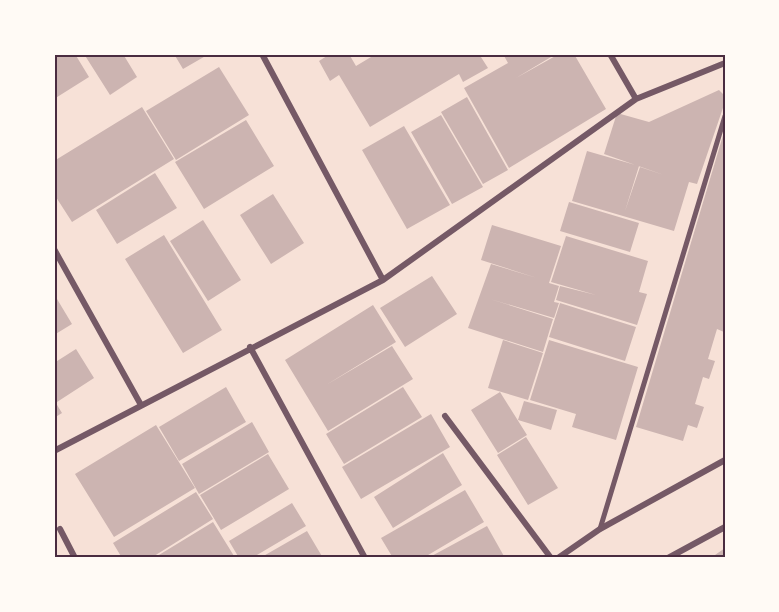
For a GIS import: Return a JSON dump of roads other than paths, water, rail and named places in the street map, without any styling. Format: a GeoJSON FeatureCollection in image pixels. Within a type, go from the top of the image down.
{"type":"FeatureCollection","features":[{"type":"Feature","properties":{"kind":"street"},"geometry":{"type":"LineString","coordinates":[[262,54],[383,280]]}},
{"type":"Feature","properties":{"kind":"street"},"geometry":{"type":"LineString","coordinates":[[610,54],[636,99]]}},
{"type":"Feature","properties":{"kind":"street"},"geometry":{"type":"LineString","coordinates":[[54,452],[250,347],[383,280],[636,99],[725,63]]}},
{"type":"Feature","properties":{"kind":"street"},"geometry":{"type":"LineString","coordinates":[[600,529],[725,116]]}},
{"type":"Feature","properties":{"kind":"street"},"geometry":{"type":"LineString","coordinates":[[54,249],[141,405]]}},
{"type":"Feature","properties":{"kind":"street"},"geometry":{"type":"LineString","coordinates":[[250,347],[365,558]]}},
{"type":"Feature","properties":{"kind":"street"},"geometry":{"type":"LineString","coordinates":[[445,416],[551,558]]}},
{"type":"Feature","properties":{"kind":"street"},"geometry":{"type":"LineString","coordinates":[[558,558],[600,529],[725,460]]}},
{"type":"Feature","properties":{"kind":"street"},"geometry":{"type":"LineString","coordinates":[[668,558],[725,527]]}},
{"type":"Feature","properties":{"kind":"street"},"geometry":{"type":"LineString","coordinates":[[60,529],[75,558]]}}]}
